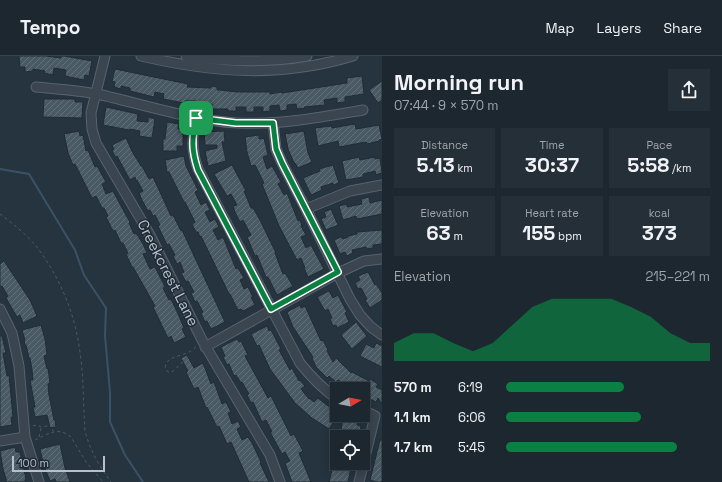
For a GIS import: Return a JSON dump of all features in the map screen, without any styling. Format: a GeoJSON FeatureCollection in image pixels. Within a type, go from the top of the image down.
{"type":"FeatureCollection","features":[{"type":"Feature","properties":{"kind":"street","name":"Creekcrest Lane"},"geometry":{"type":"LineString","coordinates":[[105,56],[95,94],[92,113],[92,129],[96,143],[150,235],[204,344],[270,455],[280,482]]}},
{"type":"Feature","properties":{"kind":"street"},"geometry":{"type":"LineString","coordinates":[[141,56],[192,67],[246,71],[298,68],[327,63],[353,56]]}},
{"type":"Feature","properties":{"kind":"street"},"geometry":{"type":"LineString","coordinates":[[186,56],[246,62],[280,60],[307,56]]}},
{"type":"Feature","properties":{"kind":"street"},"geometry":{"type":"LineString","coordinates":[[36,87],[95,94],[196,118],[236,123],[273,123],[364,110]]}},
{"type":"Feature","properties":{"kind":"street"},"geometry":{"type":"LineString","coordinates":[[196,118],[192,145],[198,170],[300,363],[311,377],[330,394]]}},
{"type":"Feature","properties":{"kind":"street"},"geometry":{"type":"LineString","coordinates":[[273,123],[276,149],[282,163],[338,272],[350,299],[360,315],[371,327],[382,335]]}},
{"type":"Feature","properties":{"kind":"street"},"geometry":{"type":"LineString","coordinates":[[306,209],[350,191],[382,185]]}},
{"type":"Feature","properties":{"kind":"street"},"geometry":{"type":"LineString","coordinates":[[204,344],[338,272],[364,261],[382,259]]}},
{"type":"Feature","properties":{"kind":"street"},"geometry":{"type":"LineString","coordinates":[[0,310],[12,333],[19,366],[25,436],[39,482]]}},
{"type":"Feature","properties":{"kind":"street"},"geometry":{"type":"LineString","coordinates":[[359,482],[375,416],[370,414]]}},
{"type":"Feature","properties":{"kind":"street"},"geometry":{"type":"LineString","coordinates":[[0,442],[25,436]]}},
{"type":"Feature","properties":{"kind":"path"},"geometry":{"type":"LineString","coordinates":[[0,214],[36,245],[58,280],[75,324],[79,342],[85,431],[87,439],[98,463],[111,482]]}},
{"type":"Feature","properties":{"kind":"path"},"geometry":{"type":"LineString","coordinates":[[183,362],[171,373],[165,368],[166,362],[172,358],[188,353],[204,344]]}},
{"type":"Feature","properties":{"kind":"path"},"geometry":{"type":"LineString","coordinates":[[25,436],[38,425],[41,427],[52,425],[54,431]]}},
{"type":"Feature","properties":{"kind":"path"},"geometry":{"type":"LineString","coordinates":[[39,438],[41,427]]}},
{"type":"Feature","properties":{"kind":"path"},"geometry":{"type":"LineString","coordinates":[[25,436],[39,438],[54,431],[66,433],[71,437],[86,462],[103,482]]}},
{"type":"Feature","properties":{"kind":"building"},"geometry":{"type":"Polygon","coordinates":[[[19,56],[46,56],[61,58],[61,56],[64,56],[92,61],[89,76],[85,75],[84,80],[65,76],[66,70],[54,68],[53,75],[44,73],[45,71],[33,69],[33,71],[25,72],[25,67],[20,67],[19,56]]]}},
{"type":"Feature","properties":{"kind":"building"},"geometry":{"type":"Polygon","coordinates":[[[115,69],[188,84],[187,87],[211,88],[211,86],[217,87],[217,90],[237,92],[270,92],[270,94],[347,83],[347,78],[362,76],[364,94],[345,97],[345,102],[337,103],[337,98],[324,100],[325,105],[297,109],[296,104],[287,105],[287,110],[280,111],[279,105],[270,106],[270,111],[263,112],[263,107],[254,107],[254,112],[246,112],[246,107],[236,107],[236,111],[228,111],[228,109],[212,109],[212,104],[203,104],[203,107],[196,107],[196,101],[185,101],[184,103],[163,99],[164,94],[155,92],[154,97],[130,91],[130,88],[121,86],[121,89],[114,87],[115,82],[112,81],[115,69]]]}},
{"type":"Feature","properties":{"kind":"building"},"geometry":{"type":"Polygon","coordinates":[[[382,81],[382,100],[378,103],[369,90],[382,81]]]}},
{"type":"Feature","properties":{"kind":"building"},"geometry":{"type":"Polygon","coordinates":[[[44,99],[75,99],[75,102],[83,102],[82,118],[43,117],[44,99]]]}},
{"type":"Feature","properties":{"kind":"building"},"geometry":{"type":"Polygon","coordinates":[[[106,107],[138,114],[137,121],[148,122],[148,117],[155,119],[152,138],[139,136],[140,131],[103,125],[106,107]]]}},
{"type":"Feature","properties":{"kind":"building"},"geometry":{"type":"Polygon","coordinates":[[[167,122],[179,124],[178,129],[183,130],[183,146],[177,146],[177,151],[163,151],[163,139],[165,139],[167,122]]]}},
{"type":"Feature","properties":{"kind":"building"},"geometry":{"type":"Polygon","coordinates":[[[355,124],[356,129],[379,125],[382,139],[367,144],[366,142],[339,147],[338,141],[318,146],[315,128],[331,126],[332,128],[355,124]]]}},
{"type":"Feature","properties":{"kind":"building"},"geometry":{"type":"Polygon","coordinates":[[[79,131],[80,136],[83,135],[86,151],[88,150],[95,167],[97,166],[106,182],[102,184],[106,194],[113,191],[130,222],[129,223],[134,234],[136,233],[143,244],[147,253],[143,254],[150,269],[155,267],[165,287],[163,288],[169,300],[171,299],[179,316],[184,328],[182,329],[186,337],[174,343],[171,336],[168,338],[153,307],[155,306],[132,267],[123,243],[121,243],[115,230],[113,231],[106,217],[108,216],[104,208],[102,208],[96,196],[92,198],[75,164],[73,165],[68,153],[64,134],[79,131]]]}},
{"type":"Feature","properties":{"kind":"building"},"geometry":{"type":"Polygon","coordinates":[[[224,131],[225,142],[222,142],[226,161],[208,166],[205,151],[217,148],[217,145],[205,145],[204,132],[224,131]]]}},
{"type":"Feature","properties":{"kind":"building"},"geometry":{"type":"Polygon","coordinates":[[[304,131],[308,153],[312,162],[298,168],[294,163],[288,149],[285,134],[304,131]]]}},
{"type":"Feature","properties":{"kind":"building"},"geometry":{"type":"Polygon","coordinates":[[[259,135],[259,139],[264,138],[268,155],[263,157],[267,169],[272,166],[281,182],[278,184],[284,195],[287,193],[298,221],[300,220],[301,226],[306,235],[301,237],[306,248],[311,245],[324,269],[308,277],[301,258],[297,260],[279,226],[262,184],[264,183],[255,165],[251,166],[245,137],[259,135]]]}},
{"type":"Feature","properties":{"kind":"building"},"geometry":{"type":"Polygon","coordinates":[[[126,138],[133,153],[149,179],[153,177],[171,216],[173,215],[181,231],[182,230],[225,322],[211,329],[207,321],[205,322],[201,313],[203,312],[197,301],[195,302],[191,293],[194,292],[188,281],[186,282],[181,273],[184,272],[180,262],[177,264],[173,256],[175,255],[169,244],[167,245],[158,226],[160,225],[155,215],[153,216],[150,210],[148,211],[142,200],[139,193],[143,191],[137,180],[136,181],[135,177],[130,180],[117,156],[115,157],[112,150],[114,149],[112,145],[126,138]]]}},
{"type":"Feature","properties":{"kind":"building"},"geometry":{"type":"Polygon","coordinates":[[[184,156],[186,166],[198,190],[195,192],[201,205],[206,202],[210,210],[205,212],[210,222],[215,219],[219,227],[213,230],[218,240],[223,237],[236,269],[238,268],[244,278],[240,280],[244,289],[248,287],[253,297],[251,297],[255,305],[243,311],[241,309],[238,310],[229,294],[201,236],[200,237],[198,232],[196,232],[192,224],[195,222],[185,202],[169,172],[167,172],[165,160],[184,156]]]}},
{"type":"Feature","properties":{"kind":"building"},"geometry":{"type":"Polygon","coordinates":[[[359,157],[360,160],[375,157],[375,159],[380,158],[382,173],[376,175],[375,171],[363,174],[363,177],[346,180],[342,161],[359,157]]]}},
{"type":"Feature","properties":{"kind":"building"},"geometry":{"type":"Polygon","coordinates":[[[232,165],[246,191],[244,191],[251,208],[253,208],[260,220],[276,253],[283,274],[285,273],[293,286],[277,295],[268,277],[266,277],[257,255],[255,256],[247,237],[251,235],[243,220],[240,222],[235,212],[233,206],[237,205],[231,194],[227,196],[214,174],[232,165]]]}},
{"type":"Feature","properties":{"kind":"building"},"geometry":{"type":"Polygon","coordinates":[[[333,165],[339,183],[333,185],[333,183],[321,187],[322,190],[311,195],[303,178],[320,171],[319,169],[333,165]]]}},
{"type":"Feature","properties":{"kind":"building"},"geometry":{"type":"Polygon","coordinates":[[[369,197],[370,203],[382,200],[382,214],[357,219],[356,216],[343,220],[339,206],[347,204],[347,207],[362,204],[361,199],[369,197]]]}},
{"type":"Feature","properties":{"kind":"building"},"geometry":{"type":"Polygon","coordinates":[[[331,209],[338,225],[326,230],[321,219],[326,217],[324,212],[331,209]]]}},
{"type":"Feature","properties":{"kind":"building"},"geometry":{"type":"Polygon","coordinates":[[[382,230],[382,244],[373,245],[373,248],[367,249],[366,247],[352,250],[353,253],[347,256],[345,252],[340,254],[334,240],[341,237],[343,239],[357,234],[357,232],[382,230]]]}},
{"type":"Feature","properties":{"kind":"building"},"geometry":{"type":"Polygon","coordinates":[[[4,261],[30,300],[37,316],[23,323],[20,315],[17,317],[6,298],[8,296],[2,286],[0,287],[0,264],[4,261]]]}},
{"type":"Feature","properties":{"kind":"building"},"geometry":{"type":"Polygon","coordinates":[[[368,272],[375,285],[376,284],[382,293],[382,300],[370,308],[365,300],[367,299],[361,288],[358,289],[355,283],[360,280],[358,276],[368,272]]]}},
{"type":"Feature","properties":{"kind":"building"},"geometry":{"type":"Polygon","coordinates":[[[329,291],[333,298],[338,295],[347,312],[345,313],[349,322],[337,328],[336,325],[333,326],[330,319],[332,318],[328,309],[325,311],[317,297],[329,291]]]}},
{"type":"Feature","properties":{"kind":"building"},"geometry":{"type":"Polygon","coordinates":[[[300,305],[301,308],[305,306],[321,341],[323,340],[333,362],[336,358],[351,373],[352,372],[369,381],[370,379],[378,384],[376,387],[382,390],[382,404],[378,398],[376,402],[370,399],[370,382],[342,382],[338,380],[336,382],[329,376],[327,378],[316,367],[312,358],[313,357],[293,327],[287,312],[300,305]]]}},
{"type":"Feature","properties":{"kind":"building"},"geometry":{"type":"Polygon","coordinates":[[[356,322],[367,336],[352,349],[341,335],[356,322]]]}},
{"type":"Feature","properties":{"kind":"building"},"geometry":{"type":"Polygon","coordinates":[[[41,325],[47,355],[44,356],[47,369],[48,368],[50,383],[48,384],[49,395],[56,427],[50,428],[47,415],[35,417],[33,407],[35,407],[30,380],[33,380],[32,370],[22,330],[41,325]]]}},
{"type":"Feature","properties":{"kind":"building"},"geometry":{"type":"Polygon","coordinates":[[[267,326],[269,331],[271,330],[281,349],[279,350],[290,370],[292,368],[299,381],[300,380],[305,386],[301,389],[309,399],[314,402],[318,398],[330,407],[330,422],[334,422],[329,429],[312,418],[295,403],[270,369],[259,345],[257,346],[251,334],[267,326]]]}},
{"type":"Feature","properties":{"kind":"building"},"geometry":{"type":"Polygon","coordinates":[[[0,336],[2,336],[6,353],[3,353],[7,376],[9,375],[13,417],[11,417],[12,425],[0,427],[0,336]]]}},
{"type":"Feature","properties":{"kind":"building"},"geometry":{"type":"Polygon","coordinates":[[[237,339],[239,342],[241,341],[248,355],[245,356],[268,398],[271,396],[291,436],[294,434],[303,451],[299,453],[311,482],[292,482],[285,463],[290,461],[285,452],[282,454],[270,432],[272,432],[266,420],[262,422],[253,402],[251,403],[247,395],[249,394],[242,382],[241,383],[236,375],[234,376],[229,364],[227,365],[223,357],[225,356],[221,347],[237,339]]]}},
{"type":"Feature","properties":{"kind":"building"},"geometry":{"type":"Polygon","coordinates":[[[376,343],[382,346],[382,367],[360,356],[366,344],[374,348],[376,343]]]}},
{"type":"Feature","properties":{"kind":"building"},"geometry":{"type":"Polygon","coordinates":[[[187,355],[194,368],[203,363],[211,384],[214,382],[222,404],[226,402],[231,412],[228,413],[232,424],[238,421],[241,427],[237,429],[242,440],[248,437],[252,443],[269,482],[249,482],[231,442],[227,444],[219,426],[217,427],[207,407],[206,408],[198,387],[194,389],[186,372],[188,371],[181,358],[187,355]]]}},
{"type":"Feature","properties":{"kind":"building"},"geometry":{"type":"Polygon","coordinates":[[[342,422],[358,422],[357,425],[361,426],[360,430],[341,430],[342,422]]]}},
{"type":"Feature","properties":{"kind":"building"},"geometry":{"type":"Polygon","coordinates":[[[380,440],[382,440],[382,482],[377,482],[370,480],[380,440]]]}},
{"type":"Feature","properties":{"kind":"building"},"geometry":{"type":"Polygon","coordinates":[[[60,444],[65,468],[70,482],[56,482],[55,479],[50,481],[44,466],[40,449],[60,444]]]}},
{"type":"Feature","properties":{"kind":"building"},"geometry":{"type":"Polygon","coordinates":[[[15,447],[16,452],[20,452],[26,479],[25,482],[7,482],[3,469],[0,451],[15,447]]]}},
{"type":"Feature","properties":{"kind":"building"},"geometry":{"type":"Polygon","coordinates":[[[332,470],[351,470],[348,482],[329,482],[332,470]]]}},
{"type":"Feature","properties":{"kind":"waterway"},"geometry":{"type":"LineString","coordinates":[[0,169],[29,174],[75,250],[84,275],[106,308],[105,336],[110,392],[110,422],[125,455],[143,482]]}},
{"type":"Feature","properties":{"kind":"route"},"geometry":{"type":"LineString","coordinates":[[196,118],[236,123],[273,123],[276,149],[282,163],[338,272],[271,309],[238,243],[198,170],[192,145],[196,118]]}}]}
